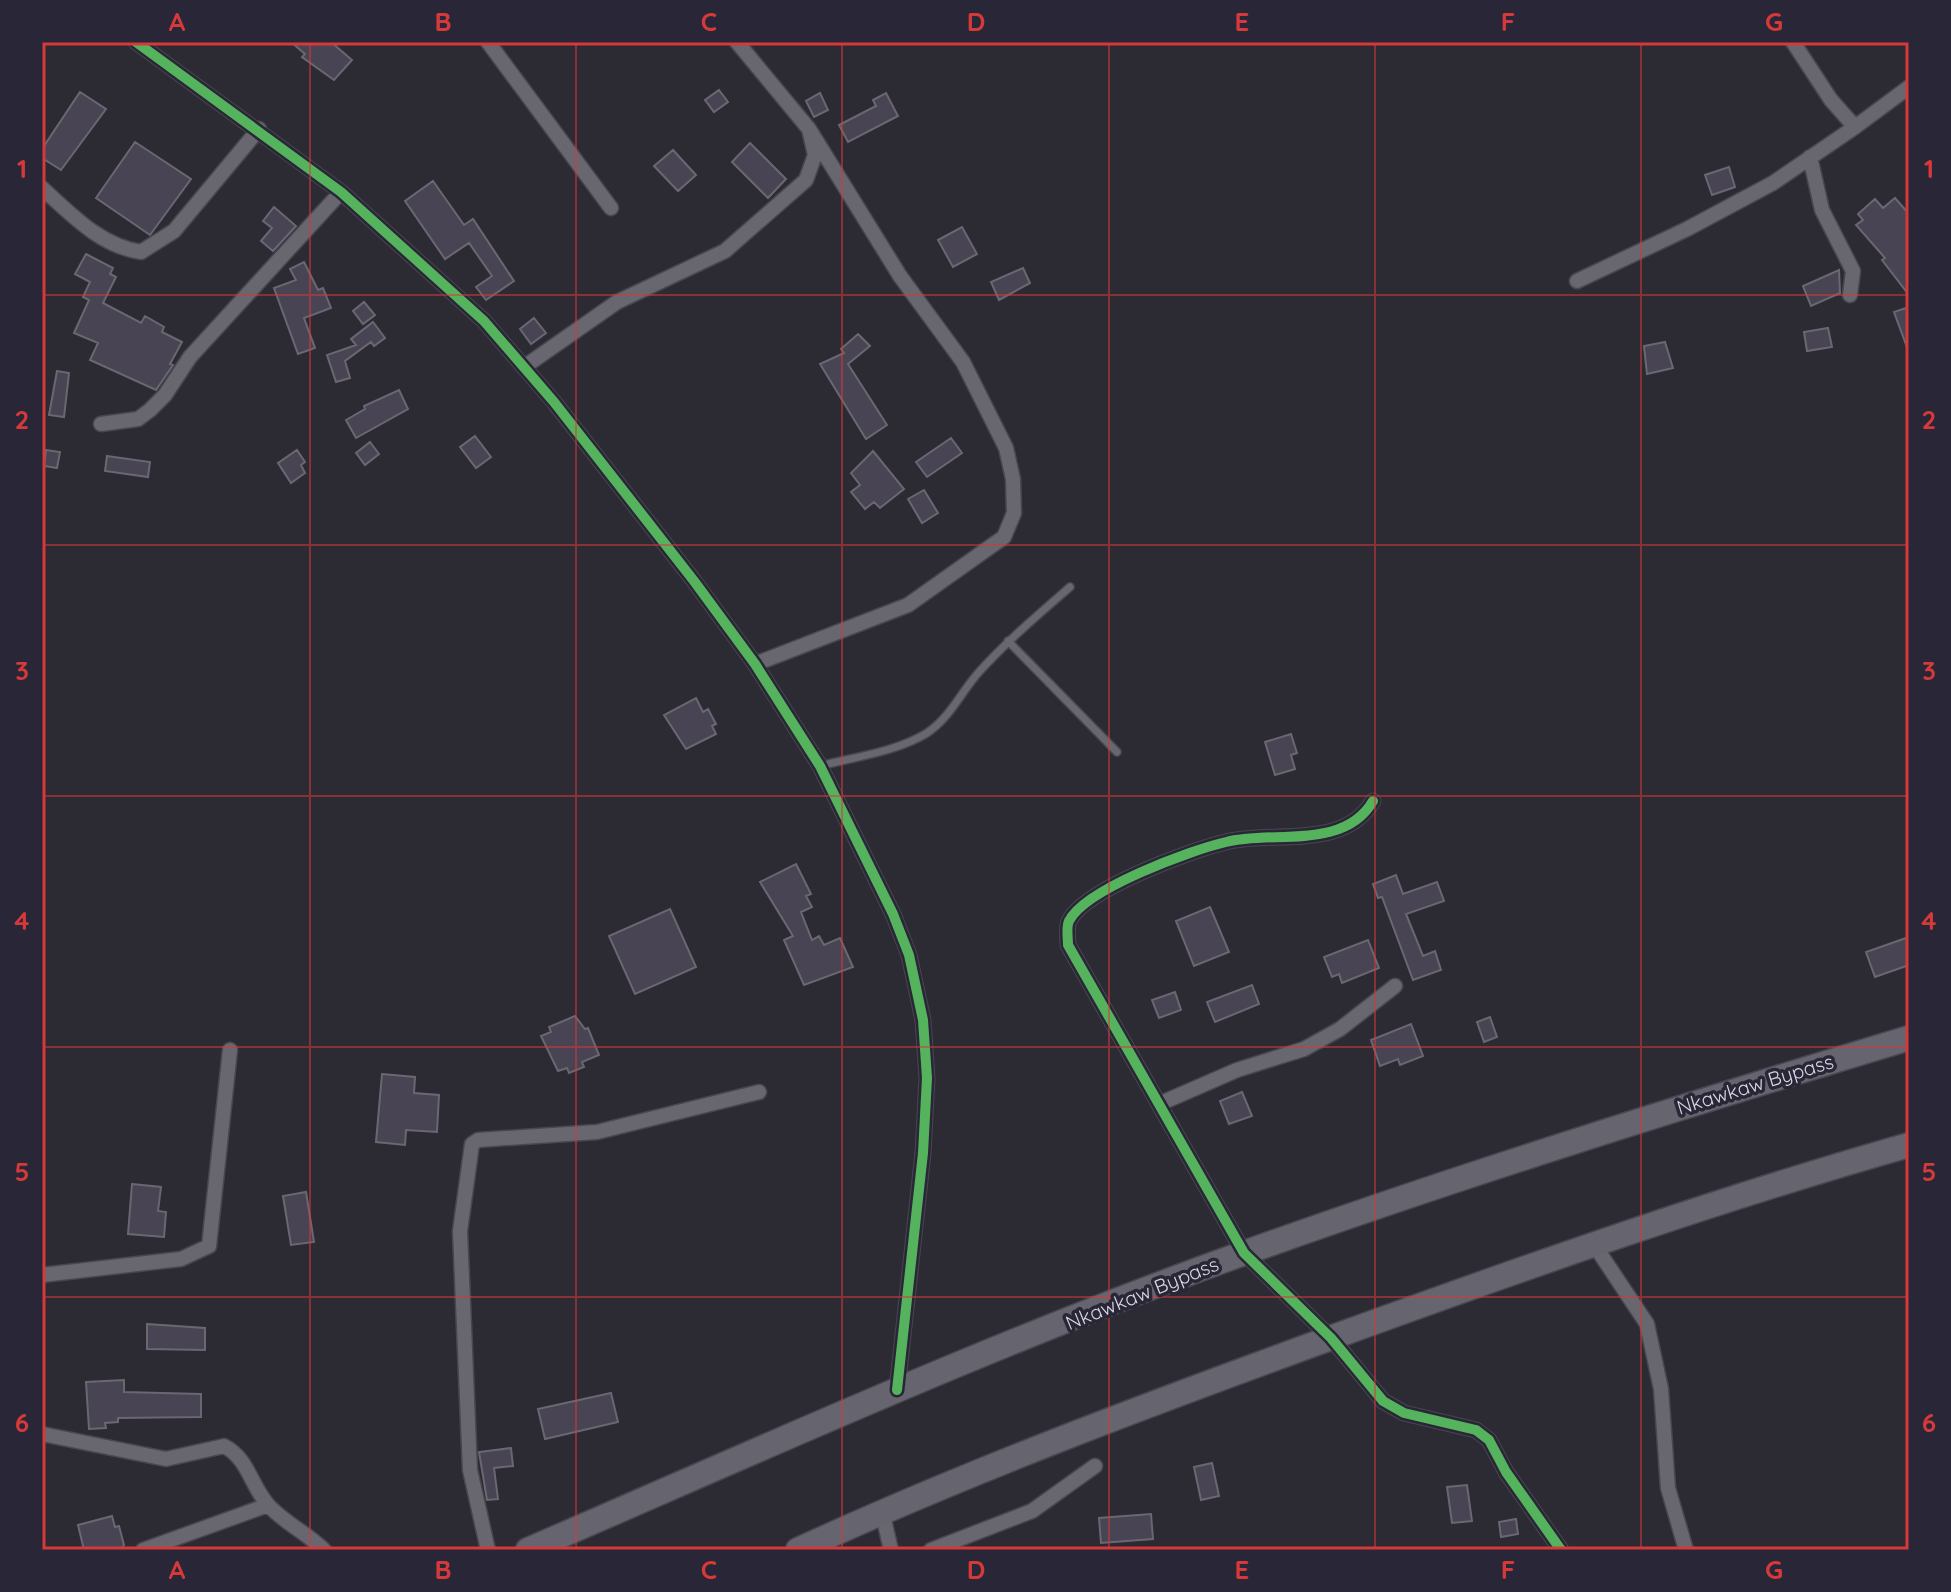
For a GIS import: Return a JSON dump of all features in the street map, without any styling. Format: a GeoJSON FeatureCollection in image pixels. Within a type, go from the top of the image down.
{"type":"FeatureCollection","features":[{"type":"Feature","properties":{"kind":"highway","name":"Nkawkaw Bypass"},"geometry":{"type":"LineString","coordinates":[[528,1550],[897,1390],[1244,1253],[1642,1118],[1909,1038]]}},
{"type":"Feature","properties":{"kind":"highway"},"geometry":{"type":"LineString","coordinates":[[798,1550],[882,1511],[1108,1419],[1593,1243],[1909,1145]]}},
{"type":"Feature","properties":{"kind":"street"},"geometry":{"type":"LineString","coordinates":[[136,42],[259,129],[341,192],[465,302],[524,367],[755,664],[820,766],[893,914],[909,955],[923,1020],[927,1078],[923,1153],[897,1390]]}},
{"type":"Feature","properties":{"kind":"street"},"geometry":{"type":"LineString","coordinates":[[488,42],[611,208]]}},
{"type":"Feature","properties":{"kind":"street"},"geometry":{"type":"LineString","coordinates":[[737,42],[809,129],[900,276],[963,362],[1006,448],[1013,479],[1014,513],[1004,537],[908,605],[755,664]]}},
{"type":"Feature","properties":{"kind":"street"},"geometry":{"type":"LineString","coordinates":[[1793,42],[1831,100],[1855,127]]}},
{"type":"Feature","properties":{"kind":"street"},"geometry":{"type":"LineString","coordinates":[[1577,281],[1700,223],[1773,183],[1909,87]]}},
{"type":"Feature","properties":{"kind":"street"},"geometry":{"type":"LineString","coordinates":[[42,188],[76,222],[127,250],[141,252],[174,231],[259,129]]}},
{"type":"Feature","properties":{"kind":"street"},"geometry":{"type":"LineString","coordinates":[[524,367],[617,302],[725,251],[806,180],[815,155],[809,129]]}},
{"type":"Feature","properties":{"kind":"street"},"geometry":{"type":"LineString","coordinates":[[1810,157],[1822,210],[1853,271],[1850,295]]}},
{"type":"Feature","properties":{"kind":"street"},"geometry":{"type":"LineString","coordinates":[[101,424],[138,419],[150,410],[200,346],[341,192]]}},
{"type":"Feature","properties":{"kind":"street"},"geometry":{"type":"LineString","coordinates":[[1373,801],[1369,808],[1333,832],[1228,841],[1116,883],[1080,908],[1068,922],[1068,945],[1244,1253],[1331,1338],[1383,1401],[1404,1413],[1476,1430],[1489,1440],[1506,1472],[1561,1550]]}},
{"type":"Feature","properties":{"kind":"street"},"geometry":{"type":"LineString","coordinates":[[1159,1104],[1237,1070],[1304,1049],[1340,1029],[1395,986]]}},
{"type":"Feature","properties":{"kind":"street"},"geometry":{"type":"LineString","coordinates":[[42,1275],[181,1259],[209,1246],[230,1050]]}},
{"type":"Feature","properties":{"kind":"street"},"geometry":{"type":"LineString","coordinates":[[488,1550],[470,1470],[460,1231],[472,1144],[478,1140],[597,1132],[759,1092]]}},
{"type":"Feature","properties":{"kind":"street"},"geometry":{"type":"LineString","coordinates":[[1593,1243],[1647,1324],[1661,1389],[1668,1488],[1686,1550]]}},
{"type":"Feature","properties":{"kind":"street"},"geometry":{"type":"LineString","coordinates":[[42,1434],[166,1459],[224,1446],[233,1451],[252,1473],[268,1505],[324,1550]]}},
{"type":"Feature","properties":{"kind":"street"},"geometry":{"type":"LineString","coordinates":[[931,1550],[1032,1511],[1095,1466]]}},
{"type":"Feature","properties":{"kind":"street"},"geometry":{"type":"LineString","coordinates":[[143,1550],[268,1505]]}},
{"type":"Feature","properties":{"kind":"street"},"geometry":{"type":"LineString","coordinates":[[882,1511],[891,1550]]}},
{"type":"Feature","properties":{"kind":"lane"},"geometry":{"type":"LineString","coordinates":[[820,766],[900,745],[927,733],[946,717],[976,675],[1008,641],[1070,587]]}},
{"type":"Feature","properties":{"kind":"lane"},"geometry":{"type":"LineString","coordinates":[[1008,641],[1117,752]]}},
{"type":"Feature","properties":{"kind":"building"},"geometry":{"type":"Polygon","coordinates":[[[291,42],[331,42],[352,60],[334,80],[302,57],[305,54],[291,42]]]}},
{"type":"Feature","properties":{"kind":"building"},"geometry":{"type":"Polygon","coordinates":[[[719,90],[728,102],[714,112],[705,100],[719,90]]]}},
{"type":"Feature","properties":{"kind":"building"},"geometry":{"type":"Polygon","coordinates":[[[80,92],[106,109],[61,170],[42,158],[42,149],[80,92]]]}},
{"type":"Feature","properties":{"kind":"building"},"geometry":{"type":"Polygon","coordinates":[[[820,93],[828,110],[814,117],[806,101],[820,93]]]}},
{"type":"Feature","properties":{"kind":"building"},"geometry":{"type":"Polygon","coordinates":[[[886,93],[898,116],[848,142],[839,125],[876,106],[873,100],[886,93]]]}},
{"type":"Feature","properties":{"kind":"building"},"geometry":{"type":"Polygon","coordinates":[[[135,142],[191,179],[150,235],[96,198],[135,142]]]}},
{"type":"Feature","properties":{"kind":"building"},"geometry":{"type":"Polygon","coordinates":[[[750,143],[786,179],[768,198],[732,162],[750,143]]]}},
{"type":"Feature","properties":{"kind":"building"},"geometry":{"type":"Polygon","coordinates":[[[673,150],[696,175],[678,191],[654,166],[673,150]]]}},
{"type":"Feature","properties":{"kind":"building"},"geometry":{"type":"Polygon","coordinates":[[[1729,167],[1735,187],[1712,195],[1705,175],[1729,167]]]}},
{"type":"Feature","properties":{"kind":"building"},"geometry":{"type":"Polygon","coordinates":[[[433,181],[464,225],[473,219],[514,281],[486,300],[476,287],[492,276],[469,243],[445,259],[405,201],[433,181]]]}},
{"type":"Feature","properties":{"kind":"building"},"geometry":{"type":"Polygon","coordinates":[[[1895,198],[1909,214],[1909,295],[1882,260],[1885,258],[1856,225],[1863,220],[1858,214],[1875,199],[1883,208],[1895,198]]]}},
{"type":"Feature","properties":{"kind":"building"},"geometry":{"type":"Polygon","coordinates":[[[274,207],[296,226],[273,251],[261,241],[272,228],[263,221],[274,207]]]}},
{"type":"Feature","properties":{"kind":"building"},"geometry":{"type":"Polygon","coordinates":[[[962,227],[977,254],[953,267],[938,240],[962,227]]]}},
{"type":"Feature","properties":{"kind":"building"},"geometry":{"type":"Polygon","coordinates":[[[86,254],[113,268],[110,274],[116,277],[103,303],[141,323],[145,316],[164,327],[162,332],[182,342],[170,364],[173,365],[156,390],[90,360],[98,343],[74,333],[89,300],[83,297],[90,282],[75,274],[86,254]]]}},
{"type":"Feature","properties":{"kind":"building"},"geometry":{"type":"Polygon","coordinates":[[[304,262],[318,290],[323,288],[331,308],[304,318],[315,348],[298,354],[274,288],[296,280],[290,269],[304,262]]]}},
{"type":"Feature","properties":{"kind":"building"},"geometry":{"type":"Polygon","coordinates":[[[1023,268],[1030,283],[999,300],[991,282],[1023,268]]]}},
{"type":"Feature","properties":{"kind":"building"},"geometry":{"type":"Polygon","coordinates":[[[1839,270],[1840,293],[1811,306],[1803,286],[1839,270]]]}},
{"type":"Feature","properties":{"kind":"building"},"geometry":{"type":"Polygon","coordinates":[[[364,302],[375,315],[363,324],[353,311],[364,302]]]}},
{"type":"Feature","properties":{"kind":"building"},"geometry":{"type":"Polygon","coordinates":[[[1909,307],[1909,349],[1908,350],[1894,312],[1909,307]]]}},
{"type":"Feature","properties":{"kind":"building"},"geometry":{"type":"Polygon","coordinates":[[[534,318],[546,333],[531,344],[520,329],[534,318]]]}},
{"type":"Feature","properties":{"kind":"building"},"geometry":{"type":"Polygon","coordinates":[[[373,322],[385,338],[374,346],[371,342],[345,361],[350,378],[336,382],[327,355],[356,345],[351,339],[373,322]]]}},
{"type":"Feature","properties":{"kind":"building"},"geometry":{"type":"Polygon","coordinates":[[[1828,328],[1832,347],[1807,351],[1804,332],[1828,328]]]}},
{"type":"Feature","properties":{"kind":"building"},"geometry":{"type":"Polygon","coordinates":[[[858,334],[870,346],[848,364],[887,425],[866,439],[820,364],[844,353],[841,349],[858,334]]]}},
{"type":"Feature","properties":{"kind":"building"},"geometry":{"type":"Polygon","coordinates":[[[1665,342],[1673,368],[1647,374],[1644,346],[1665,342]]]}},
{"type":"Feature","properties":{"kind":"building"},"geometry":{"type":"Polygon","coordinates":[[[57,371],[69,373],[64,417],[49,415],[57,371]]]}},
{"type":"Feature","properties":{"kind":"building"},"geometry":{"type":"Polygon","coordinates":[[[399,390],[408,409],[356,438],[346,420],[365,409],[364,406],[399,390]]]}},
{"type":"Feature","properties":{"kind":"building"},"geometry":{"type":"Polygon","coordinates":[[[475,436],[491,457],[476,468],[460,447],[475,436]]]}},
{"type":"Feature","properties":{"kind":"building"},"geometry":{"type":"Polygon","coordinates":[[[951,438],[962,453],[927,477],[916,462],[951,438]]]}},
{"type":"Feature","properties":{"kind":"building"},"geometry":{"type":"Polygon","coordinates":[[[370,442],[379,454],[365,465],[356,453],[370,442]]]}},
{"type":"Feature","properties":{"kind":"building"},"geometry":{"type":"Polygon","coordinates":[[[46,450],[60,452],[57,468],[44,466],[46,450]]]}},
{"type":"Feature","properties":{"kind":"building"},"geometry":{"type":"Polygon","coordinates":[[[297,450],[305,462],[301,465],[305,473],[291,483],[278,463],[297,450]]]}},
{"type":"Feature","properties":{"kind":"building"},"geometry":{"type":"Polygon","coordinates":[[[873,451],[904,489],[880,508],[874,502],[865,509],[851,492],[860,485],[851,473],[873,451]]]}},
{"type":"Feature","properties":{"kind":"building"},"geometry":{"type":"Polygon","coordinates":[[[107,456],[150,462],[148,477],[105,471],[107,456]]]}},
{"type":"Feature","properties":{"kind":"building"},"geometry":{"type":"Polygon","coordinates":[[[924,490],[938,513],[922,523],[908,499],[924,490]]]}},
{"type":"Feature","properties":{"kind":"building"},"geometry":{"type":"Polygon","coordinates":[[[696,698],[703,712],[708,709],[716,724],[712,726],[716,734],[686,749],[664,715],[696,698]]]}},
{"type":"Feature","properties":{"kind":"building"},"geometry":{"type":"Polygon","coordinates":[[[1291,734],[1297,753],[1291,755],[1295,769],[1275,775],[1265,742],[1291,734]]]}},
{"type":"Feature","properties":{"kind":"building"},"geometry":{"type":"Polygon","coordinates":[[[796,864],[811,894],[806,896],[812,907],[801,912],[812,940],[819,936],[824,945],[840,938],[853,967],[804,985],[784,940],[793,936],[760,882],[796,864]]]}},
{"type":"Feature","properties":{"kind":"building"},"geometry":{"type":"Polygon","coordinates":[[[1396,875],[1403,894],[1437,882],[1444,901],[1406,914],[1423,956],[1435,951],[1441,970],[1413,980],[1382,897],[1378,898],[1373,884],[1396,875]]]}},
{"type":"Feature","properties":{"kind":"building"},"geometry":{"type":"Polygon","coordinates":[[[1210,907],[1229,952],[1194,966],[1176,921],[1210,907]]]}},
{"type":"Feature","properties":{"kind":"building"},"geometry":{"type":"Polygon","coordinates":[[[670,909],[696,967],[635,994],[609,936],[670,909]]]}},
{"type":"Feature","properties":{"kind":"building"},"geometry":{"type":"Polygon","coordinates":[[[1909,937],[1909,965],[1875,977],[1866,952],[1909,937]]]}},
{"type":"Feature","properties":{"kind":"building"},"geometry":{"type":"Polygon","coordinates":[[[1368,940],[1379,968],[1342,983],[1339,974],[1332,977],[1324,957],[1368,940]]]}},
{"type":"Feature","properties":{"kind":"building"},"geometry":{"type":"Polygon","coordinates":[[[1252,985],[1259,1004],[1215,1022],[1207,1002],[1252,985]]]}},
{"type":"Feature","properties":{"kind":"building"},"geometry":{"type":"Polygon","coordinates":[[[1175,992],[1181,1010],[1159,1018],[1152,1000],[1175,992]]]}},
{"type":"Feature","properties":{"kind":"building"},"geometry":{"type":"Polygon","coordinates":[[[575,1016],[585,1029],[588,1028],[599,1055],[582,1062],[584,1067],[569,1073],[567,1068],[558,1071],[541,1036],[551,1032],[549,1027],[575,1016]]]}},
{"type":"Feature","properties":{"kind":"building"},"geometry":{"type":"Polygon","coordinates":[[[1490,1017],[1497,1037],[1484,1042],[1477,1022],[1490,1017]]]}},
{"type":"Feature","properties":{"kind":"building"},"geometry":{"type":"Polygon","coordinates":[[[1411,1024],[1423,1056],[1400,1065],[1398,1059],[1380,1066],[1371,1040],[1411,1024]]]}},
{"type":"Feature","properties":{"kind":"building"},"geometry":{"type":"Polygon","coordinates":[[[382,1074],[415,1077],[414,1093],[439,1095],[437,1132],[406,1130],[405,1145],[376,1142],[382,1074]]]}},
{"type":"Feature","properties":{"kind":"building"},"geometry":{"type":"Polygon","coordinates":[[[1242,1092],[1252,1116],[1229,1124],[1220,1101],[1242,1092]]]}},
{"type":"Feature","properties":{"kind":"building"},"geometry":{"type":"Polygon","coordinates":[[[132,1184],[161,1187],[158,1211],[166,1212],[164,1237],[128,1234],[132,1184]]]}},
{"type":"Feature","properties":{"kind":"building"},"geometry":{"type":"Polygon","coordinates":[[[306,1192],[314,1242],[291,1245],[283,1196],[306,1192]]]}},
{"type":"Feature","properties":{"kind":"building"},"geometry":{"type":"Polygon","coordinates":[[[147,1324],[205,1328],[205,1350],[147,1349],[147,1324]]]}},
{"type":"Feature","properties":{"kind":"building"},"geometry":{"type":"Polygon","coordinates":[[[124,1380],[124,1392],[201,1394],[201,1417],[118,1418],[118,1422],[105,1423],[106,1428],[89,1429],[86,1382],[124,1380]]]}},
{"type":"Feature","properties":{"kind":"building"},"geometry":{"type":"Polygon","coordinates":[[[611,1393],[618,1422],[545,1439],[538,1409],[611,1393]]]}},
{"type":"Feature","properties":{"kind":"building"},"geometry":{"type":"Polygon","coordinates":[[[511,1448],[513,1466],[494,1468],[498,1499],[487,1500],[479,1452],[511,1448]]]}},
{"type":"Feature","properties":{"kind":"building"},"geometry":{"type":"Polygon","coordinates":[[[1212,1463],[1219,1496],[1201,1500],[1194,1467],[1212,1463]]]}},
{"type":"Feature","properties":{"kind":"building"},"geometry":{"type":"Polygon","coordinates":[[[1467,1485],[1472,1521],[1452,1523],[1447,1487],[1467,1485]]]}},
{"type":"Feature","properties":{"kind":"building"},"geometry":{"type":"Polygon","coordinates":[[[1151,1514],[1153,1539],[1101,1543],[1099,1518],[1151,1514]]]}},
{"type":"Feature","properties":{"kind":"building"},"geometry":{"type":"Polygon","coordinates":[[[112,1516],[115,1527],[119,1526],[124,1545],[121,1550],[84,1550],[78,1525],[112,1516]]]}},
{"type":"Feature","properties":{"kind":"building"},"geometry":{"type":"Polygon","coordinates":[[[1516,1519],[1518,1534],[1501,1537],[1499,1522],[1516,1519]]]}},
{"type":"Feature","properties":{"kind":"cycle path"},"geometry":{"type":"LineString","coordinates":[[136,42],[341,192],[484,321],[554,402],[694,581],[755,664],[820,766],[893,914],[909,955],[923,1020],[927,1078],[923,1153],[897,1390]]}},
{"type":"Feature","properties":{"kind":"cycle path"},"geometry":{"type":"LineString","coordinates":[[1373,801],[1360,817],[1326,833],[1226,842],[1140,872],[1095,896],[1079,909],[1068,923],[1068,945],[1244,1253],[1331,1338],[1383,1401],[1404,1413],[1476,1430],[1489,1440],[1506,1472],[1561,1550]]}}]}
